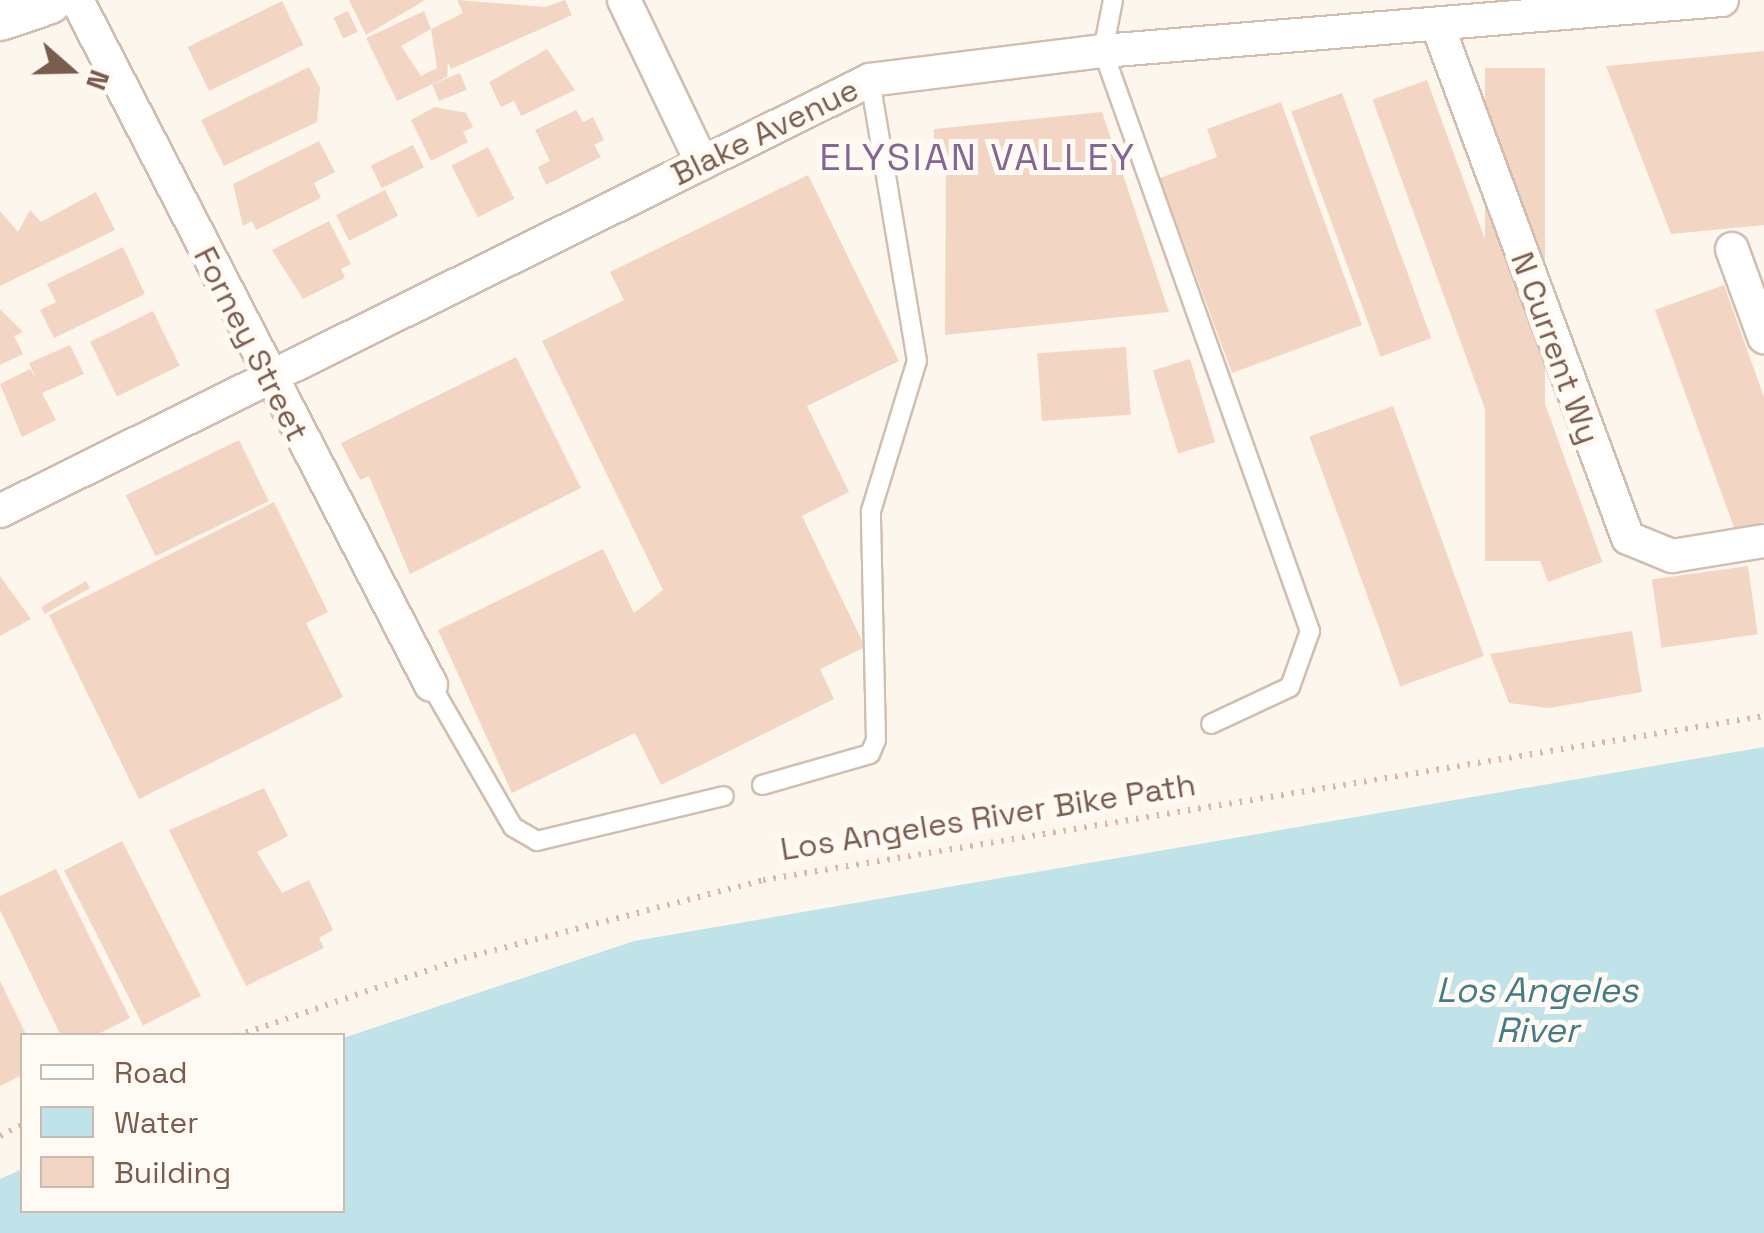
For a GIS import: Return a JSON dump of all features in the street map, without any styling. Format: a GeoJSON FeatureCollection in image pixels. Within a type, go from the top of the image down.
{"type":"FeatureCollection","features":[{"type":"Feature","properties":{"kind":"main road"},"geometry":{"type":"LineString","coordinates":[[0,16],[47,0]]}},
{"type":"Feature","properties":{"kind":"street","name":"Forney Street"},"geometry":{"type":"LineString","coordinates":[[76,0],[267,378],[430,685]]}},
{"type":"Feature","properties":{"kind":"street"},"geometry":{"type":"LineString","coordinates":[[624,0],[702,163]]}},
{"type":"Feature","properties":{"kind":"street","name":"Blake Avenue"},"geometry":{"type":"LineString","coordinates":[[0,511],[870,80],[1103,50],[1436,24],[1537,8],[1722,0]]}},
{"type":"Feature","properties":{"kind":"street","name":"N Current Wy"},"geometry":{"type":"LineString","coordinates":[[1436,24],[1628,538],[1672,556],[1764,541]]}},
{"type":"Feature","properties":{"kind":"street"},"geometry":{"type":"LineString","coordinates":[[1732,249],[1764,337]]}},
{"type":"Feature","properties":{"kind":"lane"},"geometry":{"type":"LineString","coordinates":[[1112,0],[1103,50],[1310,631],[1290,686],[1211,724]]}},
{"type":"Feature","properties":{"kind":"lane"},"geometry":{"type":"LineString","coordinates":[[762,785],[870,754],[876,740],[871,511],[916,361],[870,80]]}},
{"type":"Feature","properties":{"kind":"lane"},"geometry":{"type":"LineString","coordinates":[[430,685],[513,827],[537,841],[724,796]]}},
{"type":"Feature","properties":{"kind":"path","name":"Los Angeles River Bike Path"},"geometry":{"type":"LineString","coordinates":[[245,1033],[464,958],[763,880],[1764,716]]}},
{"type":"Feature","properties":{"kind":"water","name":"Los Angeles River"},"geometry":{"type":"Polygon","coordinates":[[[1764,747],[1764,1233],[0,1233],[0,1179],[20,1170],[20,1213],[345,1213],[345,1037],[634,941],[1764,747]]]}},
{"type":"Feature","properties":{"kind":"building"},"geometry":{"type":"Polygon","coordinates":[[[349,0],[425,0],[366,35],[349,0]]]}},
{"type":"Feature","properties":{"kind":"building"},"geometry":{"type":"Polygon","coordinates":[[[457,0],[546,7],[565,0],[572,15],[451,69],[448,62],[447,77],[397,101],[366,38],[424,11],[431,29],[463,13],[457,0]],[[431,29],[401,46],[421,76],[437,68],[431,29]]]}},
{"type":"Feature","properties":{"kind":"building"},"geometry":{"type":"Polygon","coordinates":[[[282,1],[303,45],[209,91],[188,47],[282,1]]]}},
{"type":"Feature","properties":{"kind":"building"},"geometry":{"type":"Polygon","coordinates":[[[348,11],[358,32],[343,39],[333,18],[348,11]]]}},
{"type":"Feature","properties":{"kind":"building"},"geometry":{"type":"Polygon","coordinates":[[[547,49],[575,90],[521,116],[514,101],[501,107],[489,82],[547,49]]]}},
{"type":"Feature","properties":{"kind":"building"},"geometry":{"type":"Polygon","coordinates":[[[1764,51],[1764,225],[1671,234],[1606,66],[1764,51]]]}},
{"type":"Feature","properties":{"kind":"building"},"geometry":{"type":"Polygon","coordinates":[[[309,67],[320,88],[317,122],[224,166],[201,120],[309,67]]]}},
{"type":"Feature","properties":{"kind":"building"},"geometry":{"type":"Polygon","coordinates":[[[1485,68],[1545,68],[1545,561],[1485,561],[1485,68]]]}},
{"type":"Feature","properties":{"kind":"building"},"geometry":{"type":"Polygon","coordinates":[[[460,73],[467,90],[439,101],[432,84],[460,73]]]}},
{"type":"Feature","properties":{"kind":"building"},"geometry":{"type":"Polygon","coordinates":[[[1427,80],[1602,562],[1548,582],[1372,100],[1427,80]]]}},
{"type":"Feature","properties":{"kind":"building"},"geometry":{"type":"Polygon","coordinates":[[[1342,93],[1431,338],[1381,357],[1291,111],[1342,93]]]}},
{"type":"Feature","properties":{"kind":"building"},"geometry":{"type":"Polygon","coordinates":[[[1281,102],[1362,325],[1232,373],[1160,178],[1217,157],[1207,129],[1281,102]]]}},
{"type":"Feature","properties":{"kind":"building"},"geometry":{"type":"Polygon","coordinates":[[[435,107],[466,113],[473,127],[463,132],[468,142],[431,161],[411,120],[435,107]]]}},
{"type":"Feature","properties":{"kind":"building"},"geometry":{"type":"Polygon","coordinates":[[[576,110],[583,122],[593,117],[604,140],[594,145],[601,157],[546,185],[538,167],[550,161],[535,130],[576,110]]]}},
{"type":"Feature","properties":{"kind":"building"},"geometry":{"type":"Polygon","coordinates":[[[1102,112],[1169,312],[945,335],[946,163],[934,164],[934,129],[1102,112]]]}},
{"type":"Feature","properties":{"kind":"building"},"geometry":{"type":"Polygon","coordinates":[[[319,141],[335,172],[314,183],[321,198],[256,230],[252,221],[243,226],[233,184],[319,141]]]}},
{"type":"Feature","properties":{"kind":"building"},"geometry":{"type":"Polygon","coordinates":[[[413,145],[424,167],[382,188],[371,166],[413,145]]]}},
{"type":"Feature","properties":{"kind":"building"},"geometry":{"type":"Polygon","coordinates":[[[488,147],[514,199],[478,217],[451,166],[488,147]]]}},
{"type":"Feature","properties":{"kind":"building"},"geometry":{"type":"Polygon","coordinates":[[[808,175],[899,361],[807,406],[849,492],[802,516],[865,647],[820,669],[834,699],[661,785],[635,733],[512,793],[438,630],[603,549],[634,613],[663,590],[542,341],[624,300],[610,272],[808,175]]]}},
{"type":"Feature","properties":{"kind":"building"},"geometry":{"type":"Polygon","coordinates":[[[385,190],[398,216],[349,241],[336,215],[385,190]]]}},
{"type":"Feature","properties":{"kind":"building"},"geometry":{"type":"Polygon","coordinates":[[[96,192],[115,230],[0,286],[0,211],[18,232],[30,210],[41,222],[96,192]]]}},
{"type":"Feature","properties":{"kind":"building"},"geometry":{"type":"Polygon","coordinates":[[[329,221],[351,264],[341,269],[345,278],[303,299],[272,250],[329,221]]]}},
{"type":"Feature","properties":{"kind":"building"},"geometry":{"type":"Polygon","coordinates":[[[123,247],[145,294],[54,338],[40,310],[56,302],[47,284],[123,247]]]}},
{"type":"Feature","properties":{"kind":"building"},"geometry":{"type":"Polygon","coordinates":[[[1724,285],[1764,397],[1764,522],[1736,533],[1655,310],[1724,285]]]}},
{"type":"Feature","properties":{"kind":"building"},"geometry":{"type":"Polygon","coordinates":[[[0,309],[23,332],[14,336],[23,354],[0,365],[0,309]]]}},
{"type":"Feature","properties":{"kind":"building"},"geometry":{"type":"Polygon","coordinates":[[[153,311],[180,366],[117,397],[90,342],[153,311]]]}},
{"type":"Feature","properties":{"kind":"building"},"geometry":{"type":"Polygon","coordinates":[[[70,345],[84,374],[42,393],[56,420],[22,437],[0,384],[30,369],[36,378],[29,363],[70,345]]]}},
{"type":"Feature","properties":{"kind":"building"},"geometry":{"type":"Polygon","coordinates":[[[1126,347],[1131,415],[1042,421],[1037,353],[1126,347]]]}},
{"type":"Feature","properties":{"kind":"building"},"geometry":{"type":"Polygon","coordinates":[[[516,357],[581,488],[410,574],[369,476],[360,480],[341,443],[516,357]]]}},
{"type":"Feature","properties":{"kind":"building"},"geometry":{"type":"Polygon","coordinates":[[[1190,359],[1215,442],[1178,454],[1153,370],[1190,359]]]}},
{"type":"Feature","properties":{"kind":"building"},"geometry":{"type":"Polygon","coordinates":[[[1393,406],[1484,656],[1400,686],[1309,436],[1393,406]]]}},
{"type":"Feature","properties":{"kind":"building"},"geometry":{"type":"Polygon","coordinates":[[[239,440],[269,501],[156,556],[126,495],[239,440]]]}},
{"type":"Feature","properties":{"kind":"building"},"geometry":{"type":"Polygon","coordinates":[[[274,502],[328,612],[306,623],[343,697],[139,799],[49,615],[274,502]]]}},
{"type":"Feature","properties":{"kind":"building"},"geometry":{"type":"Polygon","coordinates":[[[1748,566],[1758,634],[1662,648],[1652,579],[1748,566]]]}},
{"type":"Feature","properties":{"kind":"building"},"geometry":{"type":"Polygon","coordinates":[[[0,576],[31,619],[0,636],[0,576]]]}},
{"type":"Feature","properties":{"kind":"building"},"geometry":{"type":"Polygon","coordinates":[[[86,581],[90,588],[45,614],[41,607],[86,581]]]}},
{"type":"Feature","properties":{"kind":"building"},"geometry":{"type":"Polygon","coordinates":[[[1632,631],[1642,692],[1549,708],[1509,703],[1490,654],[1632,631]]]}},
{"type":"Feature","properties":{"kind":"building"},"geometry":{"type":"Polygon","coordinates":[[[264,788],[288,836],[257,852],[282,893],[309,880],[333,930],[319,938],[324,948],[246,986],[169,830],[264,788]]]}},
{"type":"Feature","properties":{"kind":"building"},"geometry":{"type":"Polygon","coordinates":[[[122,841],[201,996],[143,1026],[64,871],[122,841]]]}},
{"type":"Feature","properties":{"kind":"building"},"geometry":{"type":"Polygon","coordinates":[[[56,869],[130,1018],[100,1033],[60,1033],[0,910],[0,896],[56,869]]]}},
{"type":"Feature","properties":{"kind":"building"},"geometry":{"type":"Polygon","coordinates":[[[0,981],[26,1033],[20,1033],[20,1076],[0,1086],[0,981]]]}},
{"type":"Feature","properties":{"kind":"district","name":"ELYSIAN VALLEY"},"geometry":{"type":"Point","coordinates":[978,158]}}]}
